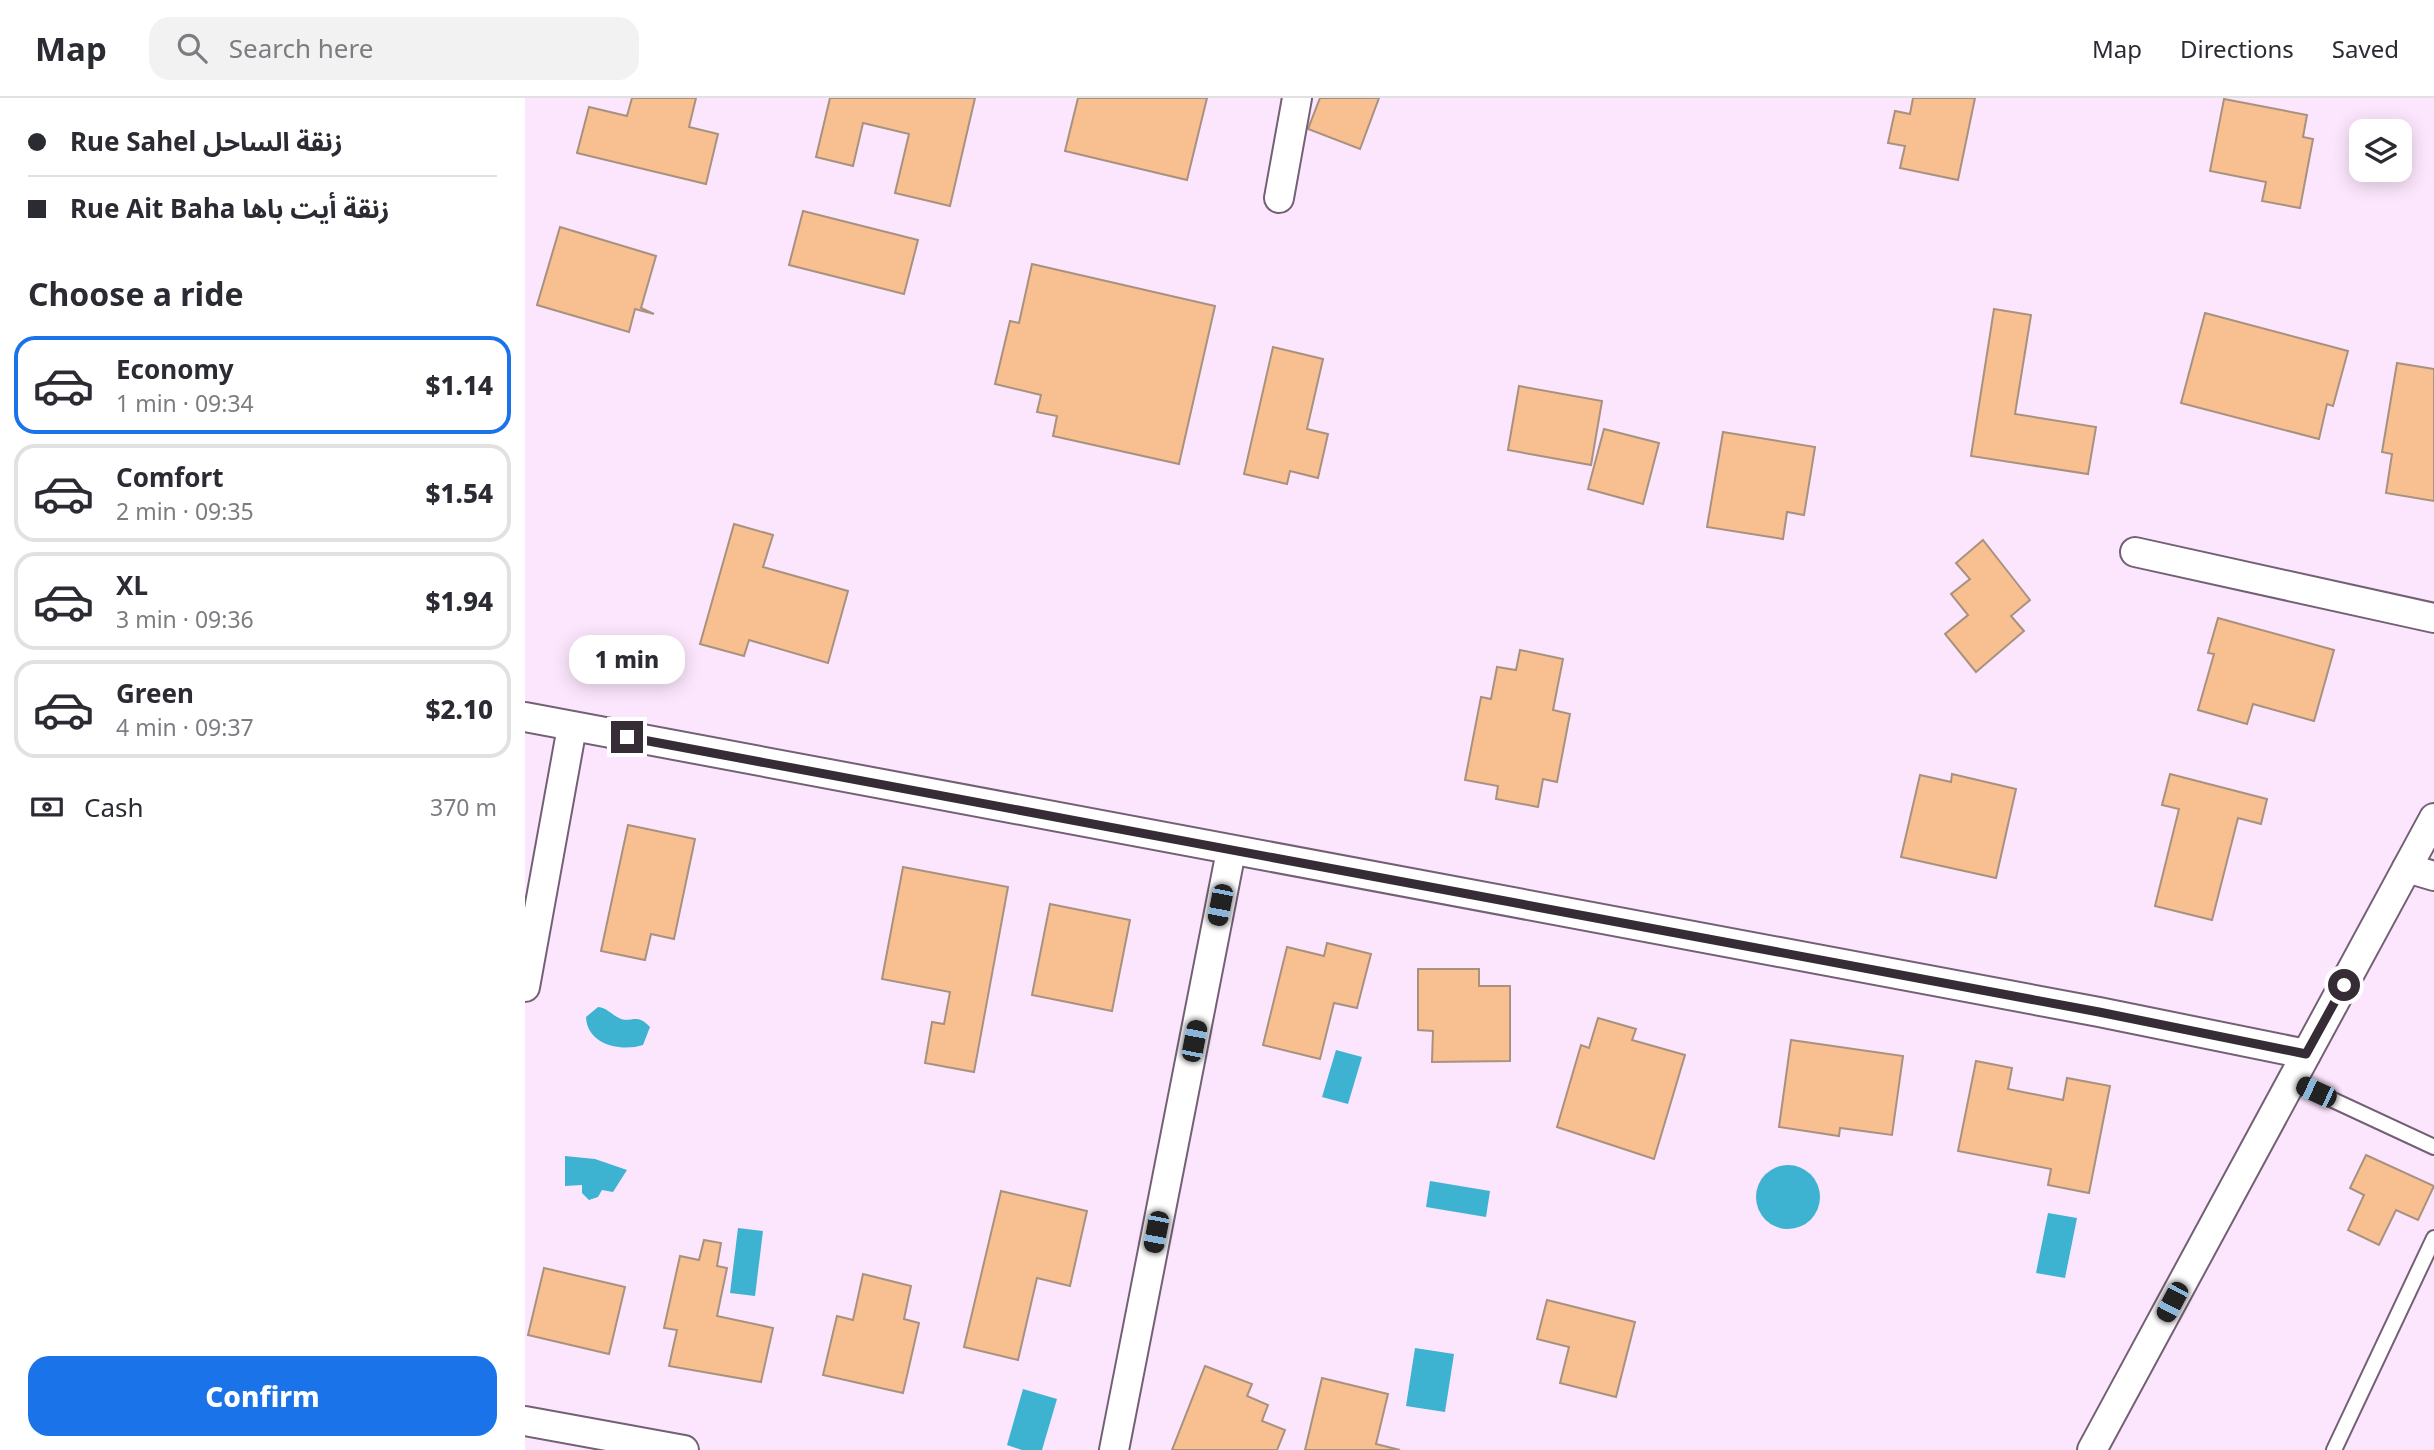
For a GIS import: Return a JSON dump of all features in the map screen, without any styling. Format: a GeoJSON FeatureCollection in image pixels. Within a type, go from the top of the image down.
{"type":"FeatureCollection","features":[{"type":"Feature","properties":{"kind":"street"},"geometry":{"type":"LineString","coordinates":[[1279,198],[1297,98]]}},
{"type":"Feature","properties":{"kind":"street"},"geometry":{"type":"LineString","coordinates":[[2134,552],[2434,618]]}},
{"type":"Feature","properties":{"kind":"street"},"geometry":{"type":"LineString","coordinates":[[525,717],[2099,1012],[2306,1054]]}},
{"type":"Feature","properties":{"kind":"street"},"geometry":{"type":"LineString","coordinates":[[525,987],[572,727]]}},
{"type":"Feature","properties":{"kind":"street"},"geometry":{"type":"LineString","coordinates":[[2092,1450],[2434,818]]}},
{"type":"Feature","properties":{"kind":"street"},"geometry":{"type":"LineString","coordinates":[[1114,1450],[1231,851]]}},
{"type":"Feature","properties":{"kind":"street"},"geometry":{"type":"LineString","coordinates":[[2407,868],[2434,876]]}},
{"type":"Feature","properties":{"kind":"street"},"geometry":{"type":"LineString","coordinates":[[525,1421],[684,1450]]}},
{"type":"Feature","properties":{"kind":"lane"},"geometry":{"type":"LineString","coordinates":[[2292,1081],[2434,1147]]}},
{"type":"Feature","properties":{"kind":"lane"},"geometry":{"type":"LineString","coordinates":[[2335,1450],[2434,1238]]}},
{"type":"Feature","properties":{"kind":"water"},"geometry":{"type":"Polygon","coordinates":[[[598,1007],[623,1019],[641,1020],[650,1027],[643,1045],[616,1047],[599,1040],[588,1027],[586,1017],[598,1007]]]}},
{"type":"Feature","properties":{"kind":"water"},"geometry":{"type":"Polygon","coordinates":[[[1336,1050],[1362,1057],[1348,1104],[1322,1097],[1336,1050]]]}},
{"type":"Feature","properties":{"kind":"water"},"geometry":{"type":"Polygon","coordinates":[[[565,1156],[595,1159],[627,1170],[613,1192],[602,1190],[598,1197],[589,1200],[582,1193],[582,1185],[565,1186],[565,1156]]]}},
{"type":"Feature","properties":{"kind":"water"},"geometry":{"type":"Polygon","coordinates":[[[1788,1165],[1806,1171],[1814,1179],[1820,1197],[1814,1215],[1806,1223],[1788,1229],[1770,1223],[1762,1215],[1756,1197],[1762,1179],[1770,1171],[1788,1165]]]}},
{"type":"Feature","properties":{"kind":"water"},"geometry":{"type":"Polygon","coordinates":[[[1430,1181],[1490,1191],[1486,1217],[1426,1207],[1430,1181]]]}},
{"type":"Feature","properties":{"kind":"water"},"geometry":{"type":"Polygon","coordinates":[[[2048,1213],[2077,1218],[2065,1278],[2036,1273],[2048,1213]]]}},
{"type":"Feature","properties":{"kind":"water"},"geometry":{"type":"Polygon","coordinates":[[[738,1228],[763,1231],[755,1296],[730,1293],[738,1228]]]}},
{"type":"Feature","properties":{"kind":"water"},"geometry":{"type":"Polygon","coordinates":[[[1415,1348],[1454,1354],[1445,1412],[1406,1406],[1415,1348]]]}},
{"type":"Feature","properties":{"kind":"water"},"geometry":{"type":"Polygon","coordinates":[[[1023,1389],[1057,1399],[1042,1450],[1022,1450],[1007,1445],[1023,1389]]]}},
{"type":"Feature","properties":{"kind":"building"},"geometry":{"type":"Polygon","coordinates":[[[632,98],[696,98],[689,127],[718,134],[706,184],[577,153],[589,107],[627,116],[632,98]]]}},
{"type":"Feature","properties":{"kind":"building"},"geometry":{"type":"Polygon","coordinates":[[[830,98],[975,98],[950,206],[895,193],[909,134],[863,123],[853,166],[816,157],[830,98]]]}},
{"type":"Feature","properties":{"kind":"building"},"geometry":{"type":"Polygon","coordinates":[[[1078,98],[1207,98],[1187,180],[1065,151],[1078,98]]]}},
{"type":"Feature","properties":{"kind":"building"},"geometry":{"type":"Polygon","coordinates":[[[1320,98],[1379,98],[1360,149],[1308,129],[1320,98]]]}},
{"type":"Feature","properties":{"kind":"building"},"geometry":{"type":"Polygon","coordinates":[[[1913,98],[1975,98],[1958,180],[1900,168],[1905,146],[1888,143],[1895,111],[1910,114],[1913,98]]]}},
{"type":"Feature","properties":{"kind":"building"},"geometry":{"type":"Polygon","coordinates":[[[2224,99],[2307,115],[2303,137],[2313,139],[2300,208],[2262,201],[2266,182],[2210,171],[2224,99]]]}},
{"type":"Feature","properties":{"kind":"building"},"geometry":{"type":"Polygon","coordinates":[[[803,211],[918,240],[904,294],[789,265],[803,211]]]}},
{"type":"Feature","properties":{"kind":"building"},"geometry":{"type":"Polygon","coordinates":[[[560,227],[656,256],[641,308],[654,314],[635,309],[629,332],[537,305],[560,227]]]}},
{"type":"Feature","properties":{"kind":"building"},"geometry":{"type":"Polygon","coordinates":[[[1032,264],[1215,306],[1179,464],[1053,436],[1057,416],[1037,412],[1041,395],[995,384],[1010,321],[1019,323],[1032,264]]]}},
{"type":"Feature","properties":{"kind":"building"},"geometry":{"type":"Polygon","coordinates":[[[1994,309],[2031,315],[2015,414],[2096,427],[2088,474],[1971,456],[1994,309]]]}},
{"type":"Feature","properties":{"kind":"building"},"geometry":{"type":"Polygon","coordinates":[[[2205,313],[2348,351],[2333,406],[2327,404],[2319,439],[2181,403],[2205,313]]]}},
{"type":"Feature","properties":{"kind":"building"},"geometry":{"type":"Polygon","coordinates":[[[1273,347],[1323,359],[1307,429],[1328,434],[1318,478],[1290,471],[1287,484],[1244,474],[1273,347]]]}},
{"type":"Feature","properties":{"kind":"building"},"geometry":{"type":"Polygon","coordinates":[[[2397,363],[2434,369],[2434,501],[2386,493],[2392,454],[2382,452],[2397,363]]]}},
{"type":"Feature","properties":{"kind":"building"},"geometry":{"type":"Polygon","coordinates":[[[1519,386],[1602,401],[1591,465],[1508,450],[1519,386]]]}},
{"type":"Feature","properties":{"kind":"building"},"geometry":{"type":"Polygon","coordinates":[[[1604,429],[1659,443],[1643,504],[1588,489],[1604,429]]]}},
{"type":"Feature","properties":{"kind":"building"},"geometry":{"type":"Polygon","coordinates":[[[1723,432],[1815,447],[1804,515],[1787,512],[1783,539],[1707,527],[1723,432]]]}},
{"type":"Feature","properties":{"kind":"building"},"geometry":{"type":"Polygon","coordinates":[[[734,524],[773,535],[763,567],[848,591],[828,663],[749,640],[744,656],[700,644],[734,524]]]}},
{"type":"Feature","properties":{"kind":"building"},"geometry":{"type":"Polygon","coordinates":[[[1983,540],[2030,600],[2011,616],[2024,631],[1976,672],[1945,634],[1968,615],[1951,594],[1970,579],[1956,563],[1983,540]]]}},
{"type":"Feature","properties":{"kind":"building"},"geometry":{"type":"Polygon","coordinates":[[[2218,618],[2334,650],[2314,721],[2253,704],[2247,724],[2198,710],[2214,654],[2208,653],[2218,618]]]}},
{"type":"Feature","properties":{"kind":"building"},"geometry":{"type":"Polygon","coordinates":[[[1520,650],[1563,659],[1553,710],[1570,714],[1557,782],[1543,779],[1538,807],[1496,799],[1498,786],[1465,780],[1481,697],[1491,699],[1497,667],[1516,670],[1520,650]]]}},
{"type":"Feature","properties":{"kind":"building"},"geometry":{"type":"Polygon","coordinates":[[[1952,774],[2016,789],[1996,878],[1901,857],[1920,775],[1951,782],[1952,774]]]}},
{"type":"Feature","properties":{"kind":"building"},"geometry":{"type":"Polygon","coordinates":[[[2170,774],[2267,799],[2261,824],[2238,818],[2212,920],[2155,906],[2179,809],[2162,805],[2170,774]]]}},
{"type":"Feature","properties":{"kind":"building"},"geometry":{"type":"Polygon","coordinates":[[[628,825],[695,839],[674,939],[651,934],[645,960],[601,951],[628,825]]]}},
{"type":"Feature","properties":{"kind":"building"},"geometry":{"type":"Polygon","coordinates":[[[903,867],[1008,887],[974,1072],[925,1063],[932,1022],[944,1024],[950,992],[882,979],[903,867]]]}},
{"type":"Feature","properties":{"kind":"building"},"geometry":{"type":"Polygon","coordinates":[[[1050,904],[1130,920],[1112,1011],[1032,995],[1050,904]]]}},
{"type":"Feature","properties":{"kind":"building"},"geometry":{"type":"Polygon","coordinates":[[[1327,943],[1371,954],[1357,1008],[1334,1003],[1320,1059],[1263,1045],[1287,947],[1324,956],[1327,943]]]}},
{"type":"Feature","properties":{"kind":"building"},"geometry":{"type":"Polygon","coordinates":[[[1418,969],[1479,969],[1479,986],[1510,986],[1510,1061],[1432,1062],[1433,1031],[1418,1030],[1418,969]]]}},
{"type":"Feature","properties":{"kind":"building"},"geometry":{"type":"Polygon","coordinates":[[[1598,1018],[1636,1029],[1632,1040],[1685,1055],[1654,1159],[1557,1127],[1581,1045],[1589,1048],[1598,1018]]]}},
{"type":"Feature","properties":{"kind":"building"},"geometry":{"type":"Polygon","coordinates":[[[1791,1040],[1903,1056],[1892,1135],[1840,1128],[1839,1136],[1779,1127],[1791,1040]]]}},
{"type":"Feature","properties":{"kind":"building"},"geometry":{"type":"Polygon","coordinates":[[[1976,1061],[2012,1068],[2008,1089],[2063,1100],[2067,1078],[2110,1086],[2089,1193],[2048,1185],[2051,1169],[1958,1151],[1976,1061]]]}},
{"type":"Feature","properties":{"kind":"building"},"geometry":{"type":"Polygon","coordinates":[[[2366,1155],[2434,1186],[2418,1220],[2396,1210],[2379,1245],[2348,1230],[2364,1195],[2350,1188],[2366,1155]]]}},
{"type":"Feature","properties":{"kind":"building"},"geometry":{"type":"Polygon","coordinates":[[[1001,1191],[1087,1211],[1070,1286],[1037,1278],[1018,1360],[964,1347],[1001,1191]]]}},
{"type":"Feature","properties":{"kind":"building"},"geometry":{"type":"Polygon","coordinates":[[[704,1240],[721,1243],[717,1266],[727,1268],[717,1316],[773,1328],[761,1382],[669,1366],[677,1330],[664,1328],[680,1256],[699,1260],[704,1240]]]}},
{"type":"Feature","properties":{"kind":"building"},"geometry":{"type":"Polygon","coordinates":[[[544,1268],[625,1287],[609,1354],[528,1335],[544,1268]]]}},
{"type":"Feature","properties":{"kind":"building"},"geometry":{"type":"Polygon","coordinates":[[[863,1274],[911,1286],[904,1319],[919,1323],[903,1393],[823,1375],[837,1316],[853,1320],[863,1274]]]}},
{"type":"Feature","properties":{"kind":"building"},"geometry":{"type":"Polygon","coordinates":[[[1547,1300],[1635,1322],[1616,1397],[1560,1383],[1569,1347],[1537,1339],[1547,1300]]]}},
{"type":"Feature","properties":{"kind":"building"},"geometry":{"type":"Polygon","coordinates":[[[1205,1366],[1252,1384],[1247,1396],[1268,1405],[1262,1421],[1285,1430],[1277,1450],[1172,1450],[1205,1366]]]}},
{"type":"Feature","properties":{"kind":"building"},"geometry":{"type":"Polygon","coordinates":[[[1322,1378],[1388,1394],[1376,1444],[1400,1450],[1305,1450],[1322,1378]]]}},
{"type":"Feature","properties":{"kind":"route"},"geometry":{"type":"LineString","coordinates":[[627,737],[2099,1012],[2306,1054],[2344,985]]}}]}
